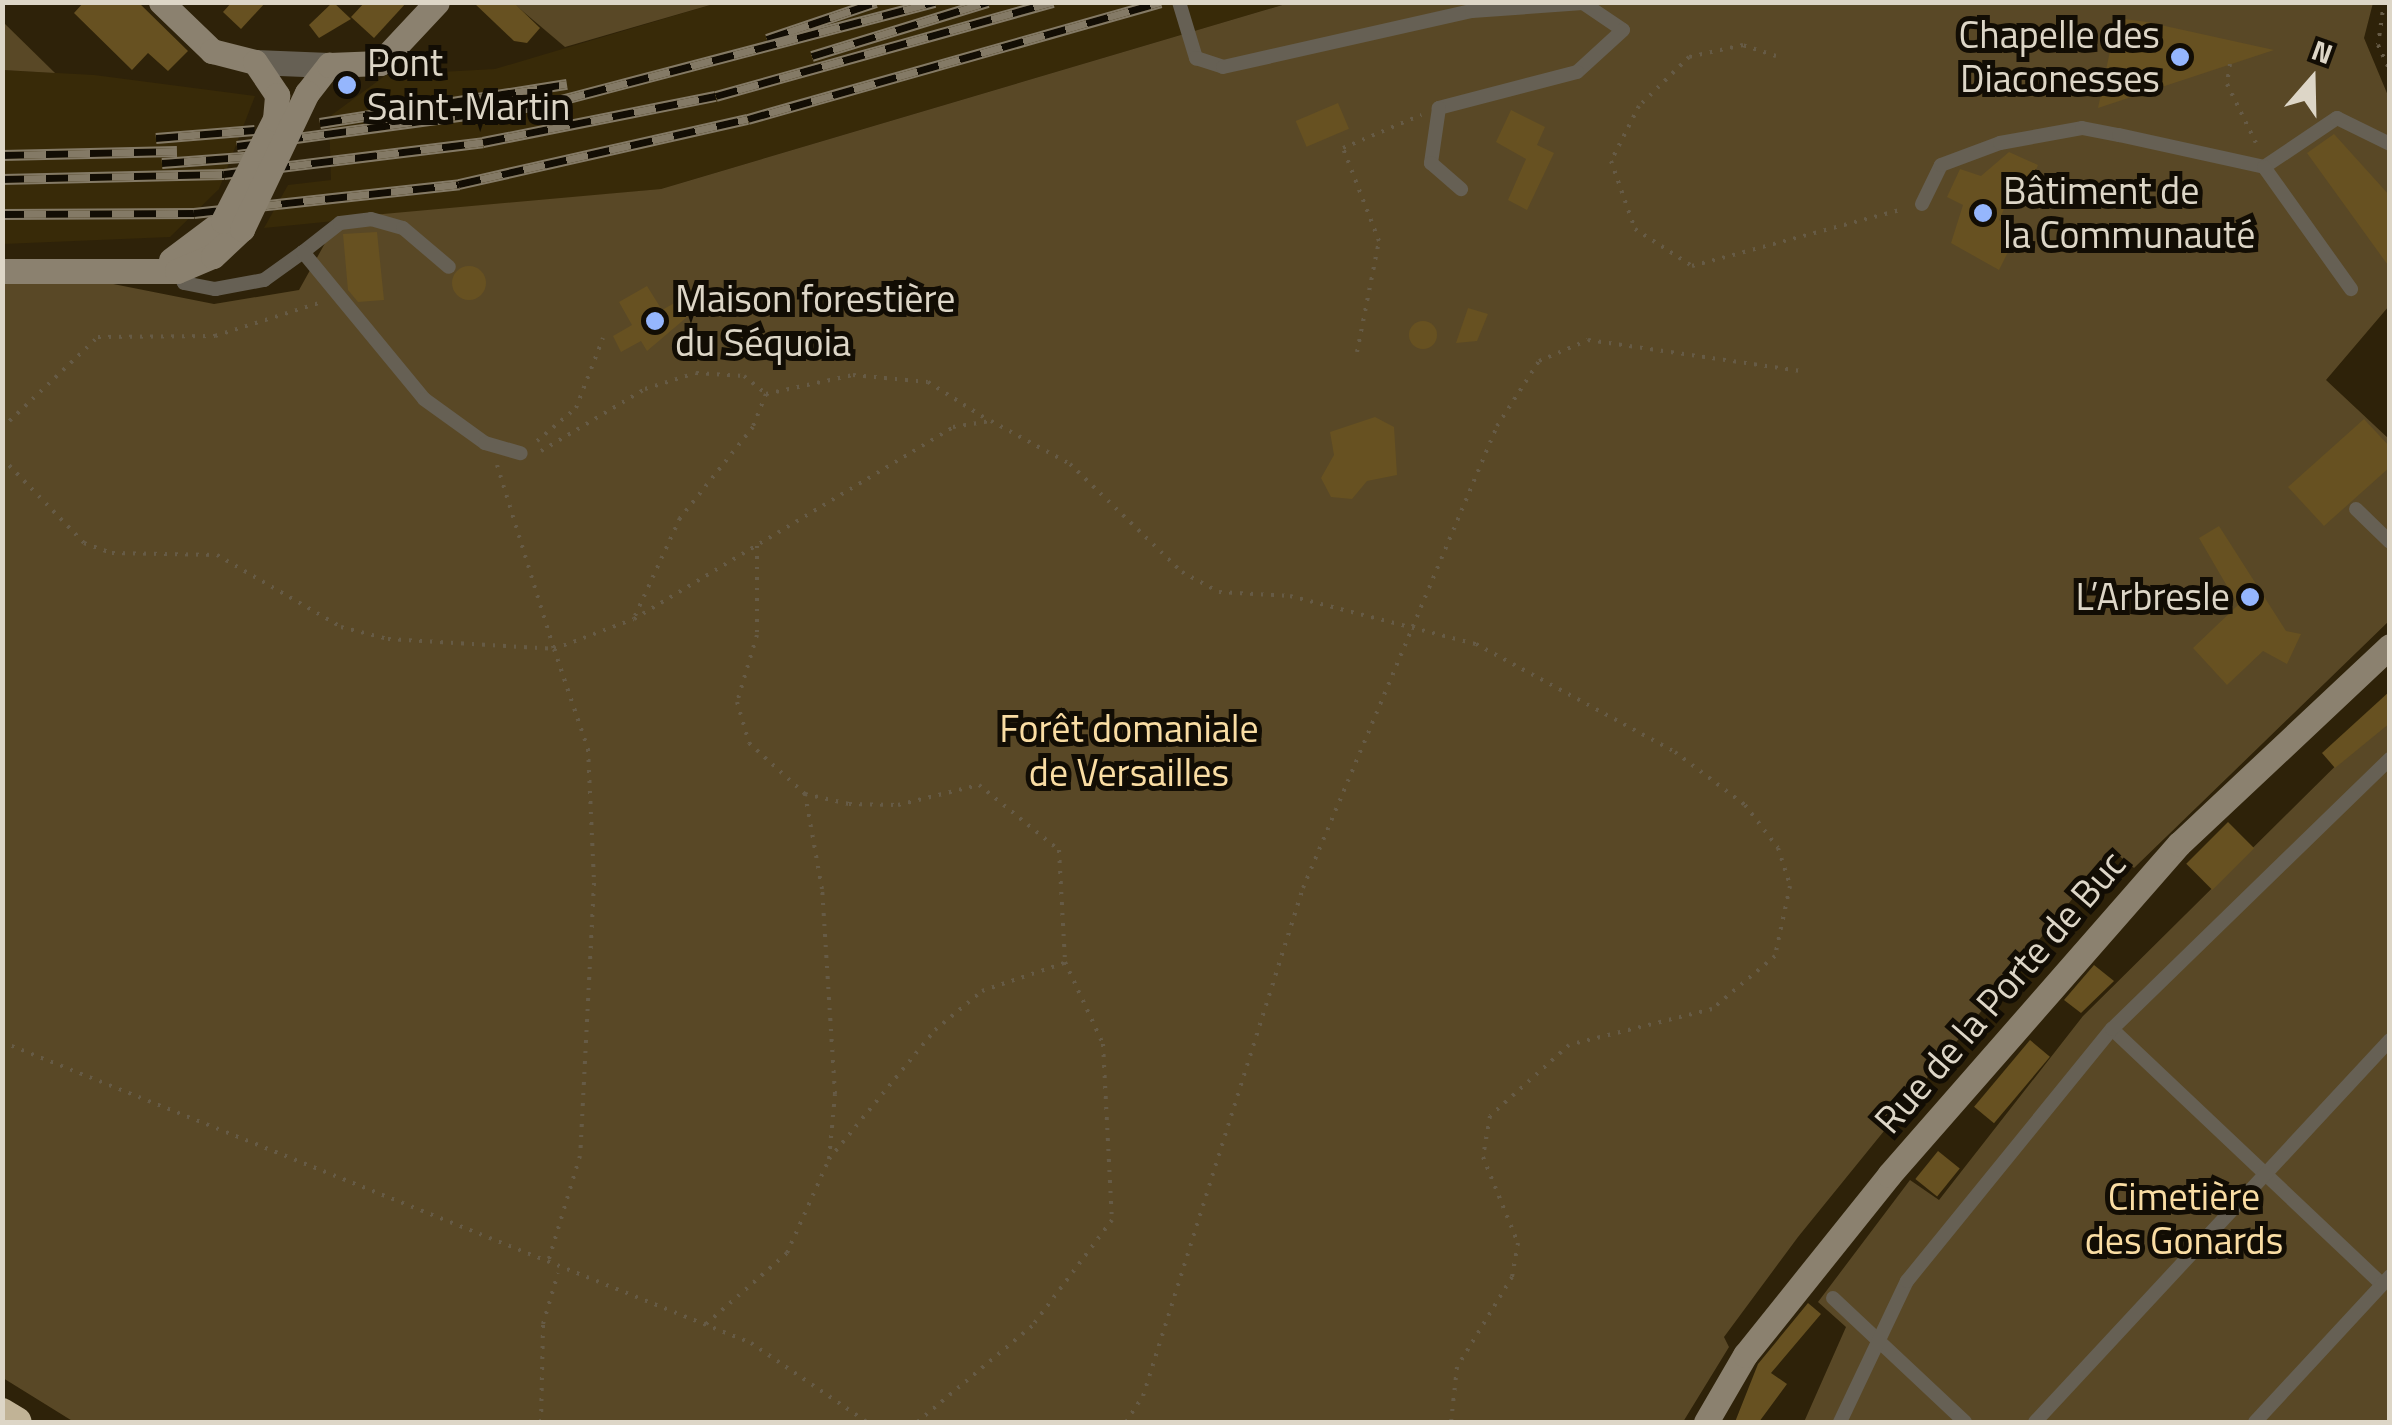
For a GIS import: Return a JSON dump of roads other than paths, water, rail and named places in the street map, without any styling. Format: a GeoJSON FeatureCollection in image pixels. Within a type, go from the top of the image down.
{"type":"FeatureCollection","features":[{"type":"Feature","properties":{"kind":"highway"},"geometry":{"type":"LineString","coordinates":[[2,1413],[17,1422]]}},
{"type":"Feature","properties":{"kind":"main road"},"geometry":{"type":"LineString","coordinates":[[161,2],[212,52],[255,62],[277,95],[275,119],[232,225]]}},
{"type":"Feature","properties":{"kind":"main road"},"geometry":{"type":"LineString","coordinates":[[2,271],[147,268],[213,256],[307,93],[317,64],[380,62],[437,2]]}},
{"type":"Feature","properties":{"kind":"main road","name":"Rue de la Porte de Buc"},"geometry":{"type":"LineString","coordinates":[[1706,1422],[1745,1356],[1889,1174],[2179,844],[2390,646]]}},
{"type":"Feature","properties":{"kind":"street"},"geometry":{"type":"LineString","coordinates":[[255,62],[317,64]]}},
{"type":"Feature","properties":{"kind":"lane"},"geometry":{"type":"LineString","coordinates":[[1179,2],[1196,58],[1234,67],[1472,10],[1583,3],[1623,30],[1577,72],[1440,108],[1432,162],[1461,190]]}},
{"type":"Feature","properties":{"kind":"lane"},"geometry":{"type":"LineString","coordinates":[[2264,167],[2337,118],[2390,144]]}},
{"type":"Feature","properties":{"kind":"lane"},"geometry":{"type":"LineString","coordinates":[[1922,204],[1941,164],[2082,128],[2264,167],[2350,289]]}},
{"type":"Feature","properties":{"kind":"lane"},"geometry":{"type":"LineString","coordinates":[[175,265],[184,283],[215,289],[264,280],[340,223],[371,219],[404,228],[449,268]]}},
{"type":"Feature","properties":{"kind":"lane"},"geometry":{"type":"LineString","coordinates":[[303,252],[424,399],[484,444],[521,453]]}},
{"type":"Feature","properties":{"kind":"lane"},"geometry":{"type":"LineString","coordinates":[[2356,509],[2390,542]]}},
{"type":"Feature","properties":{"kind":"lane"},"geometry":{"type":"LineString","coordinates":[[1840,1422],[1907,1281],[2112,1029],[2390,759]]}},
{"type":"Feature","properties":{"kind":"lane"},"geometry":{"type":"LineString","coordinates":[[2112,1029],[2386,1280],[2255,1422]]}},
{"type":"Feature","properties":{"kind":"lane"},"geometry":{"type":"LineString","coordinates":[[2035,1422],[2390,1040]]}},
{"type":"Feature","properties":{"kind":"lane"},"geometry":{"type":"LineString","coordinates":[[1833,1298],[1879,1337],[1965,1422]]}},
{"type":"Feature","properties":{"kind":"railway"},"geometry":{"type":"LineString","coordinates":[[767,39],[876,2]]}},
{"type":"Feature","properties":{"kind":"railway"},"geometry":{"type":"LineString","coordinates":[[237,146],[542,105],[935,2]]}},
{"type":"Feature","properties":{"kind":"railway"},"geometry":{"type":"LineString","coordinates":[[812,56],[988,2]]}},
{"type":"Feature","properties":{"kind":"railway"},"geometry":{"type":"LineString","coordinates":[[2,179],[224,174],[483,142],[716,96],[1053,2]]}},
{"type":"Feature","properties":{"kind":"railway"},"geometry":{"type":"LineString","coordinates":[[2,214],[194,213],[459,184],[748,119],[1161,2]]}},
{"type":"Feature","properties":{"kind":"railway"},"geometry":{"type":"LineString","coordinates":[[320,123],[567,84]]}},
{"type":"Feature","properties":{"kind":"railway"},"geometry":{"type":"LineString","coordinates":[[156,138],[255,130]]}},
{"type":"Feature","properties":{"kind":"railway"},"geometry":{"type":"LineString","coordinates":[[2,155],[177,151]]}},
{"type":"Feature","properties":{"kind":"railway"},"geometry":{"type":"LineString","coordinates":[[162,163],[257,156]]}},
{"type":"Feature","properties":{"kind":"place","name":"Chapelle des Diaconesses"},"geometry":{"type":"Point","coordinates":[2180,57]}},
{"type":"Feature","properties":{"kind":"place","name":"Pont Saint-Martin"},"geometry":{"type":"Point","coordinates":[347,85]}},
{"type":"Feature","properties":{"kind":"place","name":"Bâtiment de la Communauté"},"geometry":{"type":"Point","coordinates":[1983,213]}},
{"type":"Feature","properties":{"kind":"place","name":"Maison forestière du Séquoia"},"geometry":{"type":"Point","coordinates":[655,321]}},
{"type":"Feature","properties":{"kind":"place","name":"L’Arbresle"},"geometry":{"type":"Point","coordinates":[2250,597]}},
{"type":"Feature","properties":{"kind":"park label","name":"Forêt domaniale de Versailles"},"geometry":{"type":"Point","coordinates":[1129,751]}},
{"type":"Feature","properties":{"kind":"park label","name":"Cimetière des Gonards"},"geometry":{"type":"Point","coordinates":[2184,1219]}}]}
